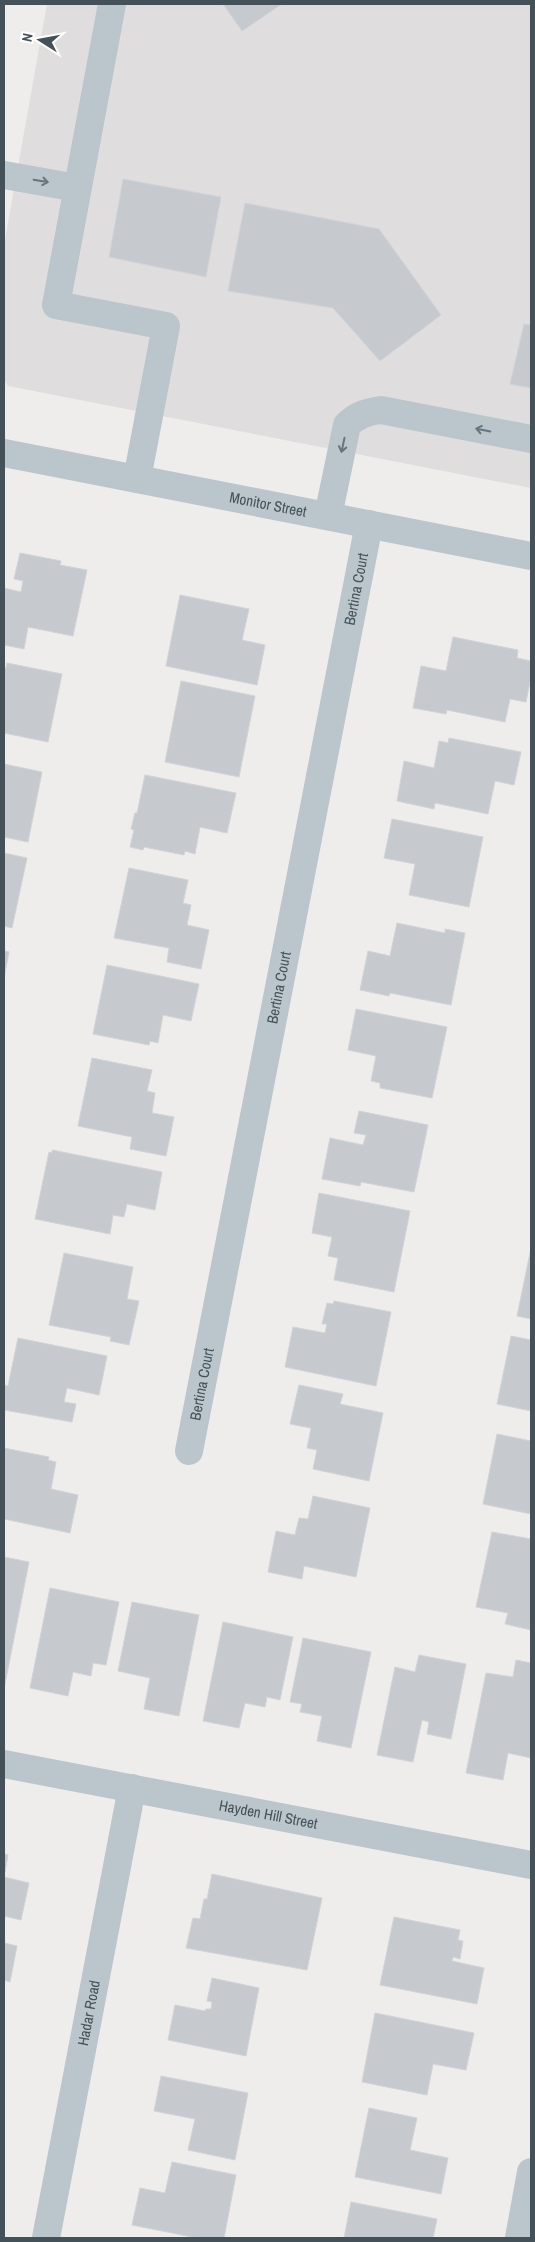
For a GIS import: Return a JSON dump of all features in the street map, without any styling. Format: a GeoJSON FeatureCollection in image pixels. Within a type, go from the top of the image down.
{"type":"FeatureCollection","features":[{"type":"Feature","properties":{"kind":"street"},"geometry":{"type":"LineString","coordinates":[[112,4],[56,305],[166,326],[137,479]]}},
{"type":"Feature","properties":{"kind":"street"},"geometry":{"type":"LineString","coordinates":[[4,175],[77,188]]}},
{"type":"Feature","properties":{"kind":"street"},"geometry":{"type":"LineString","coordinates":[[328,516],[347,425],[354,418],[367,412],[381,410],[531,439]]}},
{"type":"Feature","properties":{"kind":"street","name":"Monitor Street"},"geometry":{"type":"LineString","coordinates":[[4,453],[531,556]]}},
{"type":"Feature","properties":{"kind":"street","name":"Bertina Court"},"geometry":{"type":"LineString","coordinates":[[188,1451],[369,524]]}},
{"type":"Feature","properties":{"kind":"street","name":"Hayden Hill Street"},"geometry":{"type":"LineString","coordinates":[[4,1764],[531,1866]]}},
{"type":"Feature","properties":{"kind":"street","name":"Hadar Road"},"geometry":{"type":"LineString","coordinates":[[46,2238],[132,1788]]}},
{"type":"Feature","properties":{"kind":"street"},"geometry":{"type":"LineString","coordinates":[[518,2238],[531,2172]]}},
{"type":"Feature","properties":{"kind":"shaded area"},"geometry":{"type":"Polygon","coordinates":[[[47,4],[531,4],[531,488],[8,386],[4,379],[4,245],[47,4]]]}},
{"type":"Feature","properties":{"kind":"building"},"geometry":{"type":"Polygon","coordinates":[[[223,4],[282,4],[242,31],[223,4]]]}},
{"type":"Feature","properties":{"kind":"building"},"geometry":{"type":"Polygon","coordinates":[[[123,179],[221,197],[206,277],[109,257],[123,179]]]}},
{"type":"Feature","properties":{"kind":"building"},"geometry":{"type":"Polygon","coordinates":[[[245,203],[379,229],[441,315],[380,361],[333,308],[228,291],[245,203]]]}},
{"type":"Feature","properties":{"kind":"building"},"geometry":{"type":"Polygon","coordinates":[[[524,324],[531,325],[531,388],[510,384],[524,324]]]}},
{"type":"Feature","properties":{"kind":"building"},"geometry":{"type":"Polygon","coordinates":[[[20,553],[61,561],[60,565],[87,570],[73,636],[28,627],[24,649],[4,645],[4,588],[21,592],[23,581],[14,579],[20,553]]]}},
{"type":"Feature","properties":{"kind":"building"},"geometry":{"type":"Polygon","coordinates":[[[180,595],[249,609],[242,640],[265,645],[257,685],[166,666],[180,595]]]}},
{"type":"Feature","properties":{"kind":"building"},"geometry":{"type":"Polygon","coordinates":[[[453,637],[518,650],[517,658],[531,661],[531,677],[526,702],[510,699],[505,722],[447,710],[446,714],[413,708],[421,666],[446,671],[453,637]]]}},
{"type":"Feature","properties":{"kind":"building"},"geometry":{"type":"Polygon","coordinates":[[[7,663],[62,674],[48,742],[4,733],[4,668],[6,668],[7,663]]]}},
{"type":"Feature","properties":{"kind":"building"},"geometry":{"type":"Polygon","coordinates":[[[181,681],[255,696],[239,777],[165,762],[181,681]]]}},
{"type":"Feature","properties":{"kind":"building"},"geometry":{"type":"Polygon","coordinates":[[[449,738],[521,752],[514,785],[495,781],[488,814],[435,803],[434,809],[397,801],[404,761],[434,768],[439,741],[448,743],[449,738]]]}},
{"type":"Feature","properties":{"kind":"building"},"geometry":{"type":"Polygon","coordinates":[[[4,764],[42,772],[28,842],[4,837],[4,764]]]}},
{"type":"Feature","properties":{"kind":"building"},"geometry":{"type":"Polygon","coordinates":[[[145,775],[236,793],[227,833],[200,827],[195,854],[185,851],[184,855],[144,847],[143,850],[130,847],[134,830],[131,829],[135,813],[137,813],[145,775]]]}},
{"type":"Feature","properties":{"kind":"building"},"geometry":{"type":"Polygon","coordinates":[[[392,819],[483,837],[469,907],[409,895],[415,864],[384,858],[392,819]]]}},
{"type":"Feature","properties":{"kind":"building"},"geometry":{"type":"Polygon","coordinates":[[[4,853],[27,858],[12,928],[4,926],[4,853]]]}},
{"type":"Feature","properties":{"kind":"building"},"geometry":{"type":"Polygon","coordinates":[[[129,868],[188,880],[183,903],[191,905],[187,925],[209,930],[201,969],[167,962],[169,948],[114,938],[129,868]]]}},
{"type":"Feature","properties":{"kind":"building"},"geometry":{"type":"Polygon","coordinates":[[[397,923],[445,933],[445,929],[465,933],[451,1005],[390,993],[389,996],[360,990],[368,951],[390,956],[397,923]]]}},
{"type":"Feature","properties":{"kind":"building"},"geometry":{"type":"Polygon","coordinates":[[[4,951],[9,952],[4,978],[4,951]]]}},
{"type":"Feature","properties":{"kind":"building"},"geometry":{"type":"Polygon","coordinates":[[[107,965],[199,984],[191,1021],[163,1015],[158,1043],[150,1041],[149,1045],[93,1034],[107,965]]]}},
{"type":"Feature","properties":{"kind":"building"},"geometry":{"type":"Polygon","coordinates":[[[356,1009],[447,1027],[432,1098],[380,1088],[380,1083],[371,1081],[376,1056],[348,1050],[356,1009]]]}},
{"type":"Feature","properties":{"kind":"building"},"geometry":{"type":"Polygon","coordinates":[[[92,1058],[152,1070],[147,1091],[155,1093],[152,1113],[174,1117],[166,1156],[130,1149],[132,1137],[78,1126],[92,1058]]]}},
{"type":"Feature","properties":{"kind":"building"},"geometry":{"type":"Polygon","coordinates":[[[359,1111],[428,1125],[414,1192],[361,1182],[360,1186],[322,1179],[330,1138],[363,1145],[366,1135],[354,1133],[359,1111]]]}},
{"type":"Feature","properties":{"kind":"building"},"geometry":{"type":"Polygon","coordinates":[[[52,1150],[162,1172],[155,1210],[127,1204],[124,1217],[113,1215],[110,1234],[35,1219],[49,1152],[52,1153],[52,1150]]]}},
{"type":"Feature","properties":{"kind":"building"},"geometry":{"type":"Polygon","coordinates":[[[319,1193],[410,1211],[394,1292],[334,1280],[338,1258],[328,1256],[332,1237],[312,1233],[319,1193]]]}},
{"type":"Feature","properties":{"kind":"building"},"geometry":{"type":"Polygon","coordinates":[[[531,1248],[531,1319],[517,1316],[531,1248]]]}},
{"type":"Feature","properties":{"kind":"building"},"geometry":{"type":"Polygon","coordinates":[[[64,1253],[133,1267],[127,1299],[139,1301],[129,1345],[110,1341],[111,1337],[49,1325],[64,1253]]]}},
{"type":"Feature","properties":{"kind":"building"},"geometry":{"type":"Polygon","coordinates":[[[334,1301],[391,1312],[376,1386],[285,1367],[293,1327],[325,1333],[327,1324],[322,1324],[327,1303],[333,1304],[334,1301]]]}},
{"type":"Feature","properties":{"kind":"building"},"geometry":{"type":"Polygon","coordinates":[[[511,1336],[531,1340],[531,1411],[497,1404],[511,1336]]]}},
{"type":"Feature","properties":{"kind":"building"},"geometry":{"type":"Polygon","coordinates":[[[18,1338],[107,1356],[99,1395],[67,1388],[64,1402],[76,1404],[72,1422],[4,1410],[4,1385],[8,1386],[18,1338]]]}},
{"type":"Feature","properties":{"kind":"building"},"geometry":{"type":"Polygon","coordinates":[[[299,1385],[343,1394],[340,1404],[383,1413],[369,1481],[313,1469],[317,1450],[307,1448],[311,1428],[290,1424],[299,1385]]]}},
{"type":"Feature","properties":{"kind":"building"},"geometry":{"type":"Polygon","coordinates":[[[497,1434],[531,1441],[531,1514],[483,1504],[497,1434]]]}},
{"type":"Feature","properties":{"kind":"building"},"geometry":{"type":"Polygon","coordinates":[[[4,1448],[49,1457],[48,1460],[56,1462],[51,1489],[78,1495],[70,1533],[4,1519],[4,1448]]]}},
{"type":"Feature","properties":{"kind":"building"},"geometry":{"type":"Polygon","coordinates":[[[313,1496],[370,1508],[356,1577],[304,1566],[302,1579],[268,1572],[276,1531],[295,1535],[299,1518],[308,1519],[313,1496]]]}},
{"type":"Feature","properties":{"kind":"building"},"geometry":{"type":"Polygon","coordinates":[[[492,1532],[531,1539],[531,1630],[505,1624],[508,1613],[476,1607],[492,1532]]]}},
{"type":"Feature","properties":{"kind":"building"},"geometry":{"type":"Polygon","coordinates":[[[4,1557],[29,1562],[5,1684],[4,1684],[4,1557]]]}},
{"type":"Feature","properties":{"kind":"building"},"geometry":{"type":"Polygon","coordinates":[[[50,1588],[119,1602],[106,1665],[93,1663],[91,1676],[73,1672],[68,1696],[30,1688],[50,1588]]]}},
{"type":"Feature","properties":{"kind":"building"},"geometry":{"type":"Polygon","coordinates":[[[132,1602],[199,1615],[179,1716],[144,1709],[150,1678],[118,1671],[132,1602]]]}},
{"type":"Feature","properties":{"kind":"building"},"geometry":{"type":"Polygon","coordinates":[[[223,1622],[293,1637],[280,1700],[267,1697],[265,1707],[245,1703],[239,1728],[203,1721],[223,1622]]]}},
{"type":"Feature","properties":{"kind":"building"},"geometry":{"type":"Polygon","coordinates":[[[303,1638],[371,1652],[351,1748],[317,1741],[322,1716],[300,1712],[302,1704],[290,1702],[303,1638]]]}},
{"type":"Feature","properties":{"kind":"building"},"geometry":{"type":"Polygon","coordinates":[[[419,1655],[466,1664],[451,1739],[427,1734],[429,1722],[422,1720],[413,1762],[377,1755],[395,1667],[415,1672],[419,1655]]]}},
{"type":"Feature","properties":{"kind":"building"},"geometry":{"type":"Polygon","coordinates":[[[516,1660],[531,1663],[531,1758],[508,1753],[503,1780],[466,1773],[486,1673],[513,1677],[516,1660]]]}},
{"type":"Feature","properties":{"kind":"building"},"geometry":{"type":"Polygon","coordinates":[[[4,1854],[8,1855],[5,1872],[4,1872],[4,1854]]]}},
{"type":"Feature","properties":{"kind":"building"},"geometry":{"type":"Polygon","coordinates":[[[212,1874],[322,1898],[307,1970],[186,1948],[193,1918],[200,1919],[204,1899],[207,1899],[212,1874]]]}},
{"type":"Feature","properties":{"kind":"building"},"geometry":{"type":"Polygon","coordinates":[[[4,1877],[29,1883],[21,1920],[4,1916],[4,1877]]]}},
{"type":"Feature","properties":{"kind":"building"},"geometry":{"type":"Polygon","coordinates":[[[394,1917],[460,1930],[458,1940],[463,1941],[460,1959],[453,1957],[452,1961],[484,1968],[477,2004],[380,1985],[394,1917]]]}},
{"type":"Feature","properties":{"kind":"building"},"geometry":{"type":"Polygon","coordinates":[[[4,1943],[17,1946],[10,1982],[4,1980],[4,1943]]]}},
{"type":"Feature","properties":{"kind":"building"},"geometry":{"type":"Polygon","coordinates":[[[212,1978],[259,1988],[246,2056],[168,2040],[175,2005],[205,2011],[206,2009],[211,2009],[212,2002],[207,2001],[212,1978]]]}},
{"type":"Feature","properties":{"kind":"building"},"geometry":{"type":"Polygon","coordinates":[[[375,2013],[474,2033],[466,2070],[433,2064],[427,2095],[362,2082],[375,2013]]]}},
{"type":"Feature","properties":{"kind":"building"},"geometry":{"type":"Polygon","coordinates":[[[161,2076],[248,2093],[235,2160],[188,2150],[195,2119],[154,2111],[161,2076]]]}},
{"type":"Feature","properties":{"kind":"building"},"geometry":{"type":"Polygon","coordinates":[[[369,2108],[417,2118],[410,2150],[448,2158],[441,2194],[355,2177],[369,2108]]]}},
{"type":"Feature","properties":{"kind":"building"},"geometry":{"type":"Polygon","coordinates":[[[172,2162],[236,2175],[224,2238],[197,2238],[132,2225],[140,2188],[165,2193],[172,2162]]]}},
{"type":"Feature","properties":{"kind":"building"},"geometry":{"type":"Polygon","coordinates":[[[351,2202],[437,2219],[433,2238],[344,2238],[351,2202]]]}}]}
